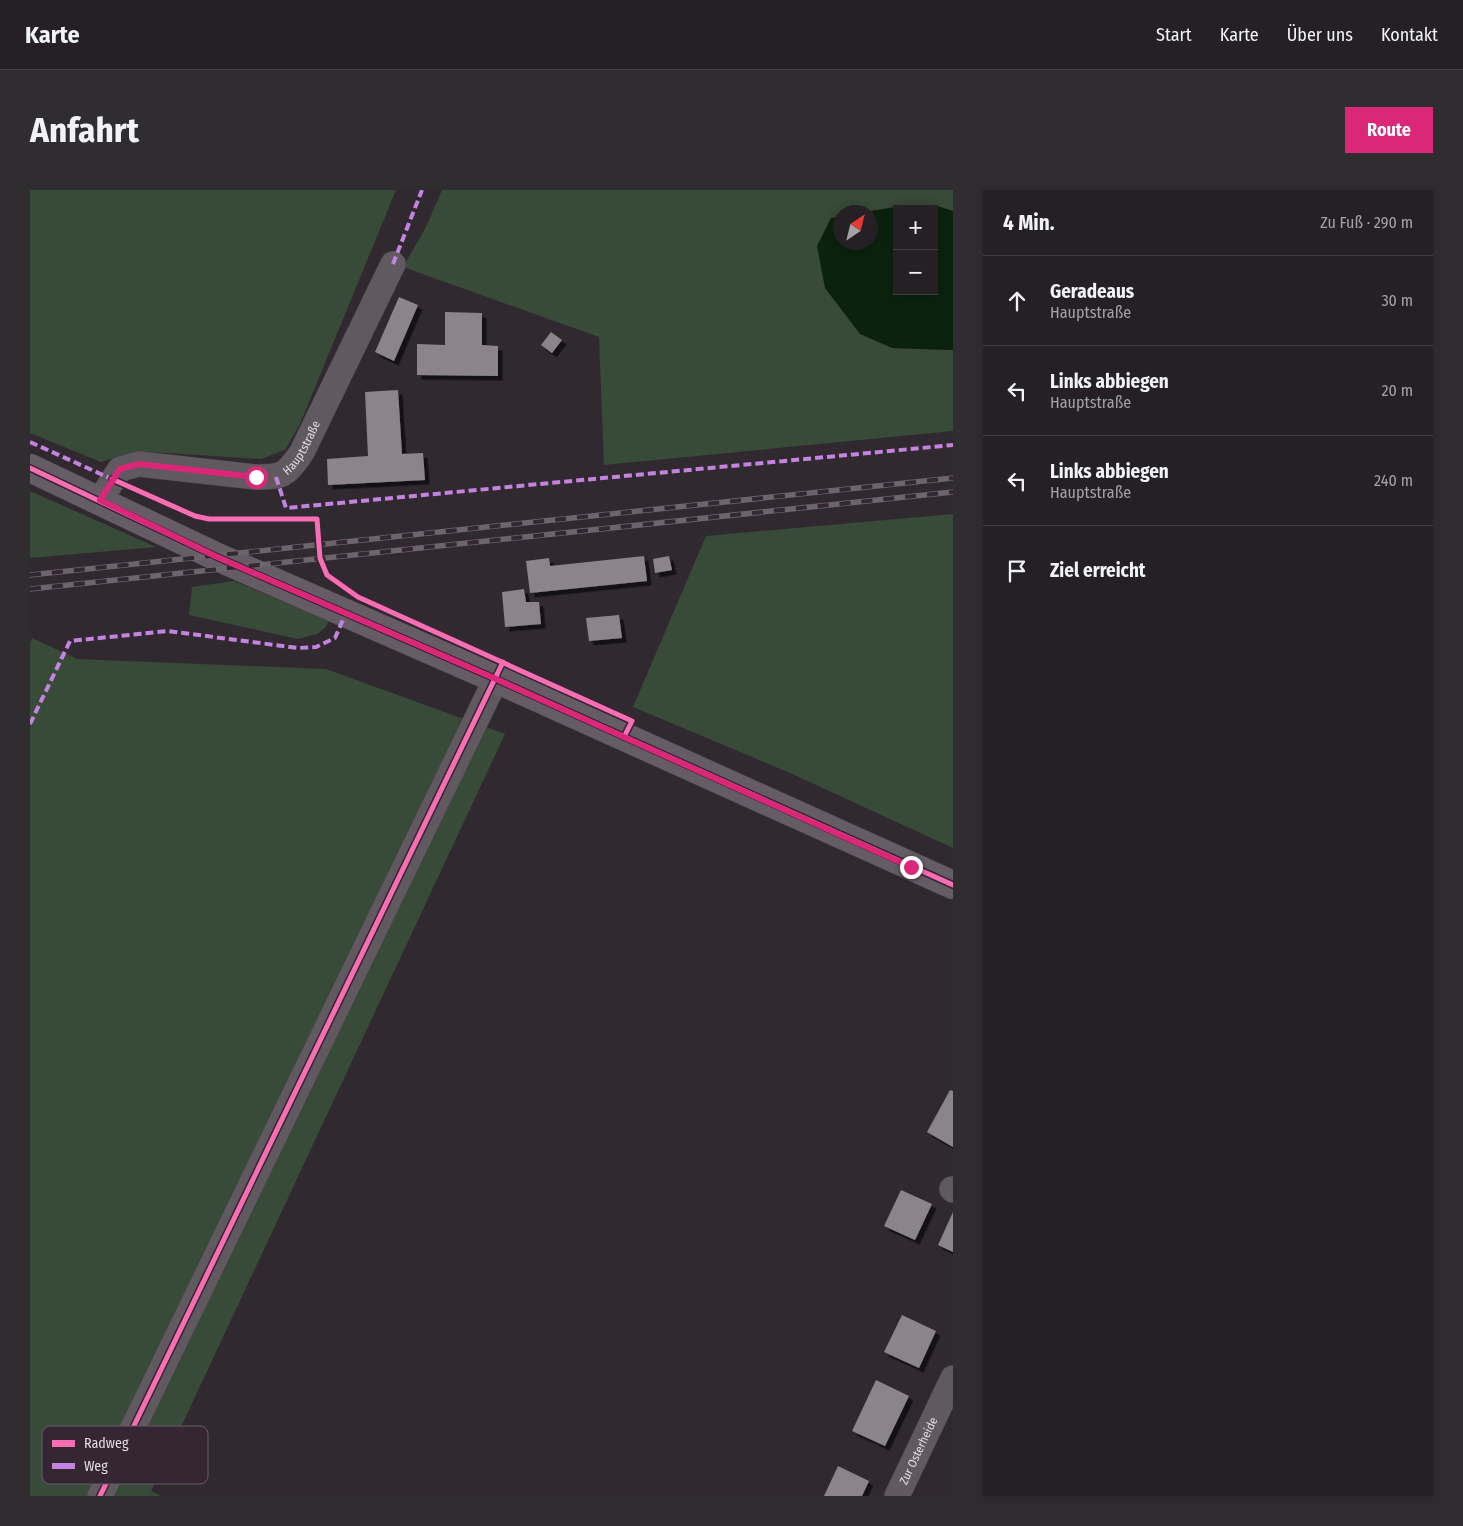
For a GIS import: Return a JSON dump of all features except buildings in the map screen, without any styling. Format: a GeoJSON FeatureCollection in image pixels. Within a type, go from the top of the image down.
{"type":"FeatureCollection","features":[{"type":"Feature","properties":{"kind":"street","name":"Hauptstraße"},"geometry":{"type":"LineString","coordinates":[[100,500],[120,469],[139,464],[256,477],[276,477],[289,471],[302,452],[393,264]]}},
{"type":"Feature","properties":{"kind":"street"},"geometry":{"type":"LineString","coordinates":[[30,468],[215,556],[496,679],[953,885]]}},
{"type":"Feature","properties":{"kind":"street"},"geometry":{"type":"LineString","coordinates":[[134,1426],[496,679]]}},
{"type":"Feature","properties":{"kind":"street","name":"Zur Osterheide"},"geometry":{"type":"LineString","coordinates":[[897,1496],[953,1378]]}},
{"type":"Feature","properties":{"kind":"street"},"geometry":{"type":"LineString","coordinates":[[100,1496],[106,1484]]}},
{"type":"Feature","properties":{"kind":"shaded area"},"geometry":{"type":"Polygon","coordinates":[[[30,190],[396,190],[300,424],[285,450],[261,459],[151,452],[125,454],[101,462],[30,433],[30,190]]]}},
{"type":"Feature","properties":{"kind":"shaded area"},"geometry":{"type":"Polygon","coordinates":[[[442,190],[953,190],[953,211],[938,205],[893,205],[893,207],[878,210],[878,205],[833,205],[833,219],[831,219],[817,246],[892,348],[953,350],[953,431],[604,465],[599,337],[403,267],[426,227],[442,190]]]}},
{"type":"Feature","properties":{"kind":"shaded area"},"geometry":{"type":"Polygon","coordinates":[[[938,206],[953,211],[953,350],[892,348],[860,334],[825,288],[817,246],[831,218],[833,218],[833,250],[878,250],[878,210],[893,207],[893,295],[938,295],[938,206]]]}},
{"type":"Feature","properties":{"kind":"shaded area"},"geometry":{"type":"Polygon","coordinates":[[[30,491],[156,547],[30,558],[30,491]]]}},
{"type":"Feature","properties":{"kind":"shaded area"},"geometry":{"type":"Polygon","coordinates":[[[953,514],[953,848],[790,773],[633,707],[706,536],[953,514]]]}},
{"type":"Feature","properties":{"kind":"shaded area"},"geometry":{"type":"Polygon","coordinates":[[[234,581],[329,621],[325,628],[317,634],[298,639],[189,615],[192,587],[234,581]]]}},
{"type":"Feature","properties":{"kind":"shaded area"},"geometry":{"type":"Polygon","coordinates":[[[32,638],[77,659],[326,669],[505,734],[181,1426],[42,1426],[42,1484],[154,1484],[151,1491],[161,1496],[30,1496],[30,643],[32,638]]]}},
{"type":"Feature","properties":{"kind":"railway"},"geometry":{"type":"LineString","coordinates":[[30,575],[953,478]]}},
{"type":"Feature","properties":{"kind":"railway"},"geometry":{"type":"LineString","coordinates":[[30,589],[953,492]]}},
{"type":"Feature","properties":{"kind":"marked path"},"geometry":{"type":"LineString","coordinates":[[393,264],[422,190]]}},
{"type":"Feature","properties":{"kind":"marked path"},"geometry":{"type":"LineString","coordinates":[[30,442],[114,480]]}},
{"type":"Feature","properties":{"kind":"marked path"},"geometry":{"type":"LineString","coordinates":[[276,477],[286,508],[953,445]]}},
{"type":"Feature","properties":{"kind":"marked path"},"geometry":{"type":"LineString","coordinates":[[30,724],[70,641],[168,631],[298,648],[316,647],[335,638],[346,613]]}},
{"type":"Feature","properties":{"kind":"cycle path"},"geometry":{"type":"LineString","coordinates":[[30,468],[215,556],[496,679],[953,885]]}},
{"type":"Feature","properties":{"kind":"cycle path"},"geometry":{"type":"LineString","coordinates":[[112,479],[195,516],[209,519],[317,519],[320,558],[327,575],[358,597],[632,721],[624,737]]}},
{"type":"Feature","properties":{"kind":"cycle path"},"geometry":{"type":"LineString","coordinates":[[134,1426],[503,662]]}},
{"type":"Feature","properties":{"kind":"cycle path"},"geometry":{"type":"LineString","coordinates":[[100,1496],[106,1484]]}},
{"type":"Feature","properties":{"kind":"route"},"geometry":{"type":"LineString","coordinates":[[256,477],[139,464],[120,469],[100,500],[215,556],[496,679],[911,867]]}}]}
